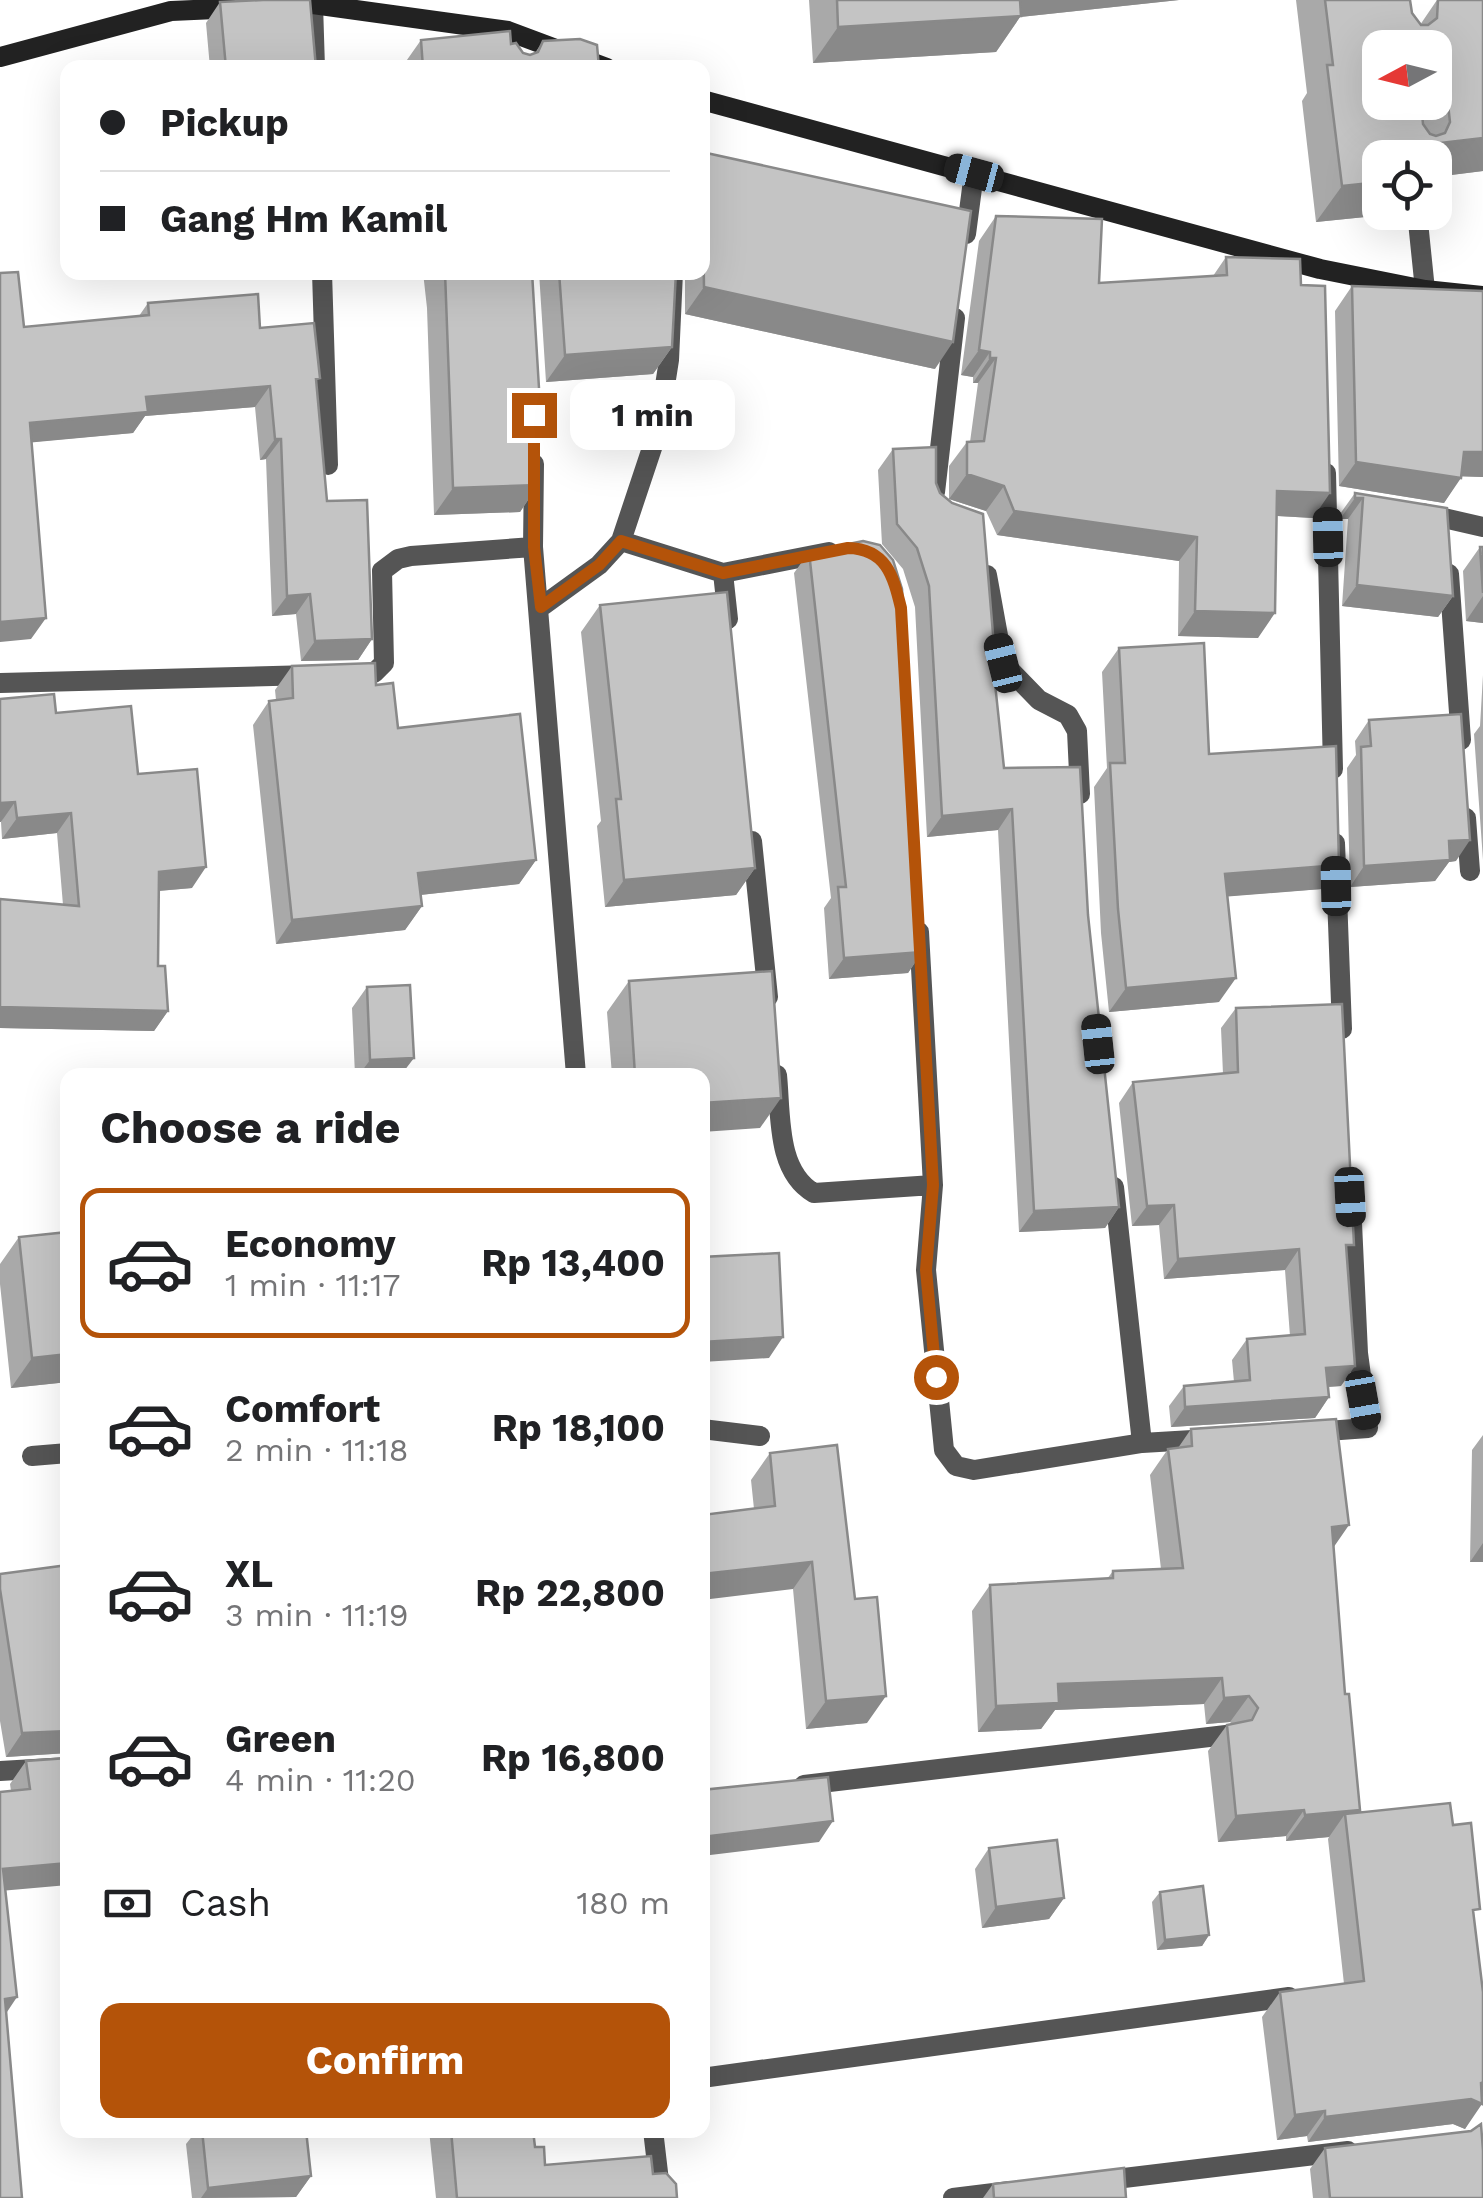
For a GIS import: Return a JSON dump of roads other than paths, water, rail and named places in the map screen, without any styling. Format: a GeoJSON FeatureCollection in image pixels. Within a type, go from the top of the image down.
{"type":"FeatureCollection","features":[{"type":"Feature","properties":{"kind":"street"},"geometry":{"type":"LineString","coordinates":[[314,4],[316,60]]}},
{"type":"Feature","properties":{"kind":"street"},"geometry":{"type":"LineString","coordinates":[[0,57],[194,5],[314,4],[509,40],[579,60]]}},
{"type":"Feature","properties":{"kind":"street"},"geometry":{"type":"LineString","coordinates":[[710,102],[974,173],[1321,279],[1483,296]]}},
{"type":"Feature","properties":{"kind":"street"},"geometry":{"type":"LineString","coordinates":[[964,248],[974,173]]}},
{"type":"Feature","properties":{"kind":"street"},"geometry":{"type":"LineString","coordinates":[[1419,230],[1425,290]]}},
{"type":"Feature","properties":{"kind":"street"},"geometry":{"type":"LineString","coordinates":[[322,280],[328,465]]}},
{"type":"Feature","properties":{"kind":"street"},"geometry":{"type":"LineString","coordinates":[[541,607],[599,565],[621,541],[658,430],[669,360],[673,280]]}},
{"type":"Feature","properties":{"kind":"street"},"geometry":{"type":"LineString","coordinates":[[942,511],[935,504],[935,471],[957,303]]}},
{"type":"Feature","properties":{"kind":"street"},"geometry":{"type":"LineString","coordinates":[[534,434],[534,547],[575,1068]]}},
{"type":"Feature","properties":{"kind":"street"},"geometry":{"type":"LineString","coordinates":[[1326,460],[1336,500],[1334,789]]}},
{"type":"Feature","properties":{"kind":"street"},"geometry":{"type":"LineString","coordinates":[[1406,511],[1446,537],[1483,527]]}},
{"type":"Feature","properties":{"kind":"street"},"geometry":{"type":"LineString","coordinates":[[1446,537],[1462,753]]}},
{"type":"Feature","properties":{"kind":"street"},"geometry":{"type":"LineString","coordinates":[[621,541],[723,573],[848,548]]}},
{"type":"Feature","properties":{"kind":"street"},"geometry":{"type":"LineString","coordinates":[[0,682],[374,673],[384,663],[382,571],[387,564],[411,556],[534,547]]}},
{"type":"Feature","properties":{"kind":"street"},"geometry":{"type":"LineString","coordinates":[[985,553],[994,630],[1003,663],[1040,700],[1068,715],[1077,731],[1082,823]]}},
{"type":"Feature","properties":{"kind":"street"},"geometry":{"type":"LineString","coordinates":[[723,573],[730,633]]}},
{"type":"Feature","properties":{"kind":"street"},"geometry":{"type":"LineString","coordinates":[[1464,792],[1470,871]]}},
{"type":"Feature","properties":{"kind":"street"},"geometry":{"type":"LineString","coordinates":[[748,812],[770,1011]]}},
{"type":"Feature","properties":{"kind":"street"},"geometry":{"type":"LineString","coordinates":[[1335,828],[1343,1041]]}},
{"type":"Feature","properties":{"kind":"street"},"geometry":{"type":"LineString","coordinates":[[918,906],[933,1185],[926,1270],[944,1450],[956,1466],[974,1470],[1142,1443],[1236,1437]]}},
{"type":"Feature","properties":{"kind":"street"},"geometry":{"type":"LineString","coordinates":[[774,1050],[784,1150],[802,1186],[814,1193],[933,1185]]}},
{"type":"Feature","properties":{"kind":"street"},"geometry":{"type":"LineString","coordinates":[[1111,1163],[1142,1443]]}},
{"type":"Feature","properties":{"kind":"street"},"geometry":{"type":"LineString","coordinates":[[1292,1433],[1368,1428],[1358,1353],[1350,1197]]}},
{"type":"Feature","properties":{"kind":"street"},"geometry":{"type":"LineString","coordinates":[[710,1430],[760,1436]]}},
{"type":"Feature","properties":{"kind":"street"},"geometry":{"type":"LineString","coordinates":[[32,1456],[60,1454]]}},
{"type":"Feature","properties":{"kind":"street"},"geometry":{"type":"LineString","coordinates":[[774,1789],[1226,1735]]}},
{"type":"Feature","properties":{"kind":"street"},"geometry":{"type":"LineString","coordinates":[[0,1772],[60,1768]]}},
{"type":"Feature","properties":{"kind":"street"},"geometry":{"type":"LineString","coordinates":[[710,2077],[1290,1997]]}},
{"type":"Feature","properties":{"kind":"street"},"geometry":{"type":"LineString","coordinates":[[654,2138],[662,2198]]}},
{"type":"Feature","properties":{"kind":"street"},"geometry":{"type":"LineString","coordinates":[[1068,2184],[1378,2148]]}},
{"type":"Feature","properties":{"kind":"street"},"geometry":{"type":"LineString","coordinates":[[952,2198],[1030,2189]]}}]}
